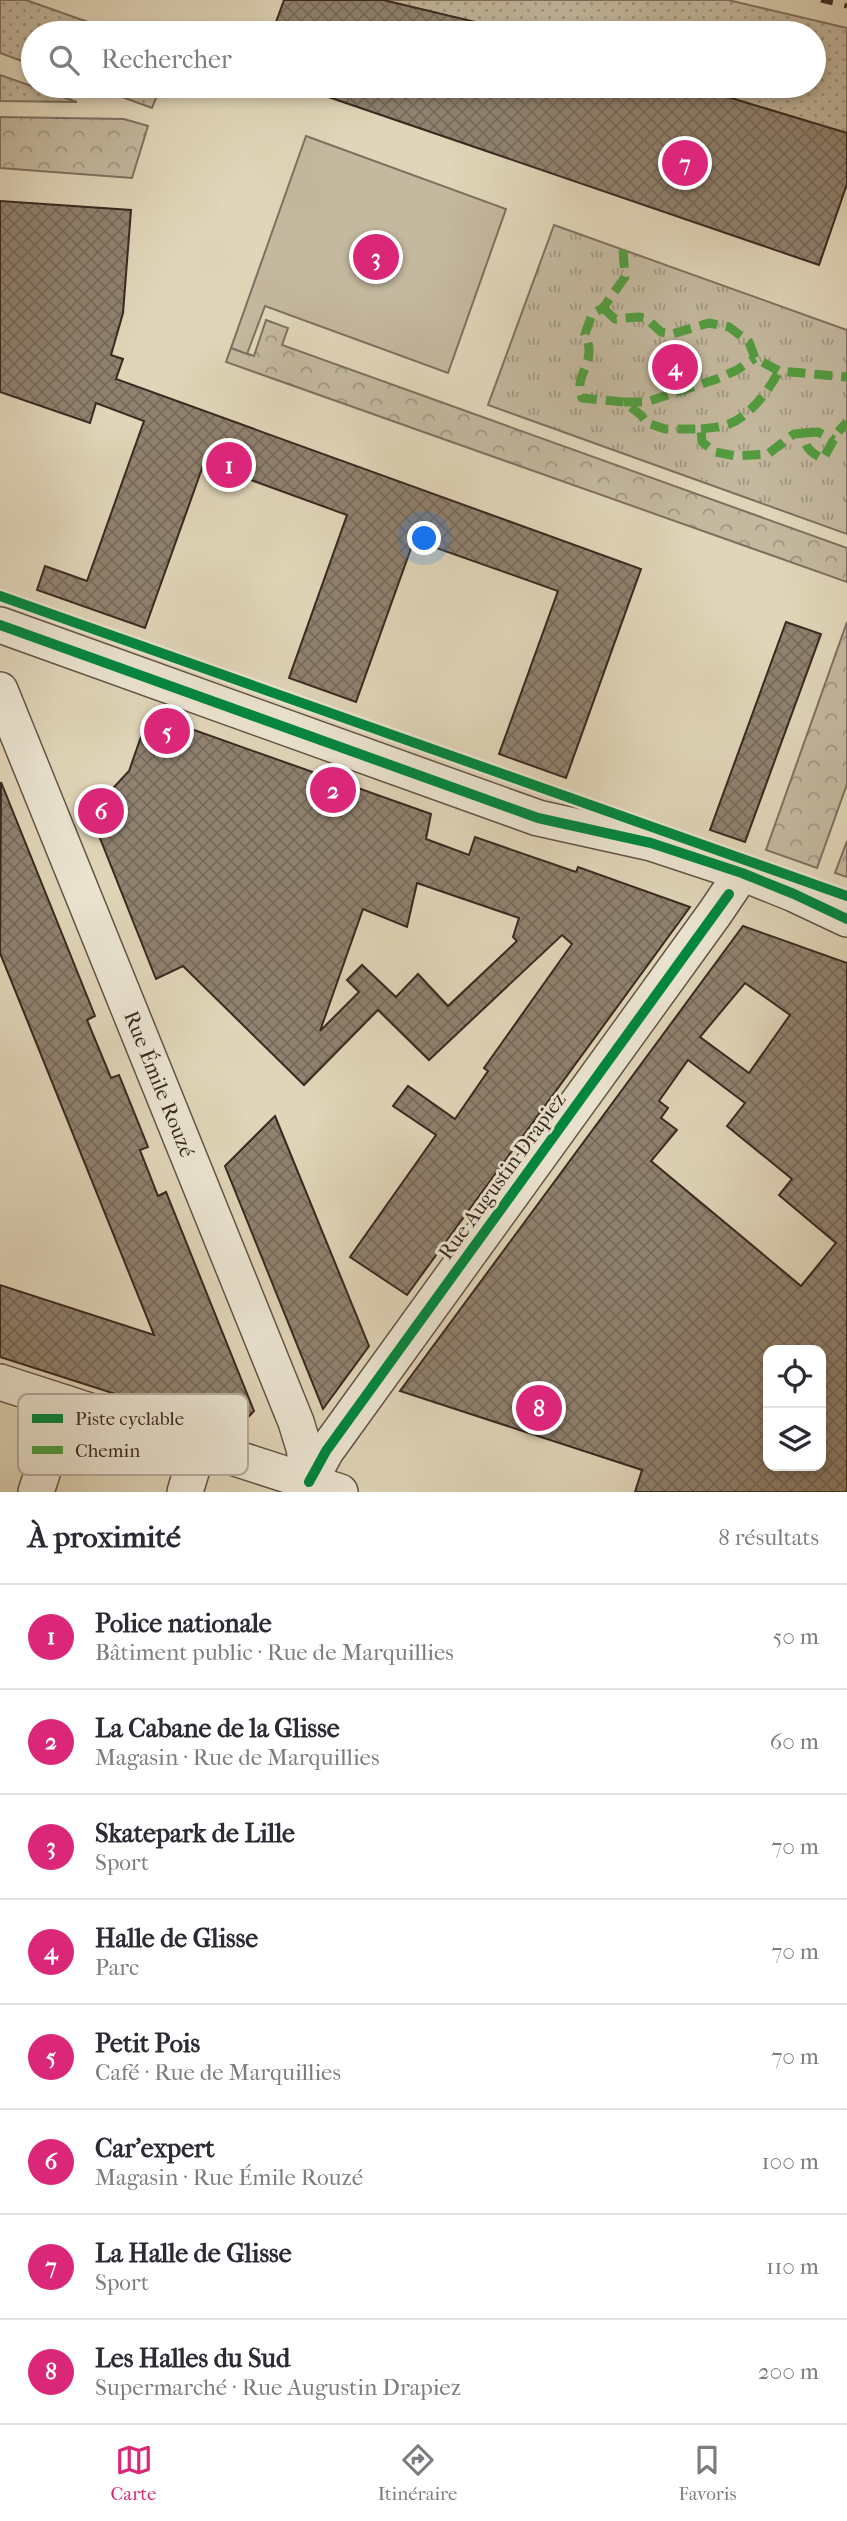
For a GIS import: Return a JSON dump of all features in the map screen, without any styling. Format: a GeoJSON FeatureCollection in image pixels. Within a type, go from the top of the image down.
{"type":"FeatureCollection","features":[{"type":"Feature","properties":{"kind":"street"},"geometry":{"type":"LineString","coordinates":[[0,625],[538,818],[586,842],[736,883],[794,894],[847,919]]}},
{"type":"Feature","properties":{"kind":"street","name":"Rue Émile Rouzé"},"geometry":{"type":"LineString","coordinates":[[0,690],[11,743],[296,1422],[304,1448],[325,1487]]}},
{"type":"Feature","properties":{"kind":"street"},"geometry":{"type":"LineString","coordinates":[[736,883],[847,934]]}},
{"type":"Feature","properties":{"kind":"street","name":"Rue Augustin Drapiez"},"geometry":{"type":"LineString","coordinates":[[325,1487],[326,1451],[736,883]]}},
{"type":"Feature","properties":{"kind":"street"},"geometry":{"type":"LineString","coordinates":[[0,1382],[37,1394]]}},
{"type":"Feature","properties":{"kind":"street"},"geometry":{"type":"LineString","coordinates":[[248,1462],[325,1487]]}},
{"type":"Feature","properties":{"kind":"street"},"geometry":{"type":"LineString","coordinates":[[36,1492],[42,1475]]}},
{"type":"Feature","properties":{"kind":"street"},"geometry":{"type":"LineString","coordinates":[[186,1492],[191,1475]]}},
{"type":"Feature","properties":{"kind":"green space"},"geometry":{"type":"Polygon","coordinates":[[[0,0],[26,0],[85,21],[21,21],[21,61],[0,53],[0,0]]]}},
{"type":"Feature","properties":{"kind":"green space"},"geometry":{"type":"Polygon","coordinates":[[[383,0],[728,0],[817,21],[468,21],[383,0]]]}},
{"type":"Feature","properties":{"kind":"green space"},"geometry":{"type":"Polygon","coordinates":[[[826,23],[847,28],[847,133],[731,98],[826,98],[826,23]]]}},
{"type":"Feature","properties":{"kind":"green space"},"geometry":{"type":"Polygon","coordinates":[[[0,75],[21,82],[21,98],[66,98],[77,102],[0,101],[0,75]]]}},
{"type":"Feature","properties":{"kind":"green space"},"geometry":{"type":"Polygon","coordinates":[[[125,98],[156,98],[152,108],[125,98]]]}},
{"type":"Feature","properties":{"kind":"green space"},"geometry":{"type":"Polygon","coordinates":[[[0,117],[124,119],[148,126],[132,178],[0,168],[0,117]]]}},
{"type":"Feature","properties":{"kind":"green space"},"geometry":{"type":"Polygon","coordinates":[[[306,136],[506,209],[448,373],[265,306],[247,354],[231,348],[306,136]]]}},
{"type":"Feature","properties":{"kind":"green space"},"geometry":{"type":"Polygon","coordinates":[[[554,225],[847,330],[847,534],[488,405],[554,225]]]}},
{"type":"Feature","properties":{"kind":"green space"},"geometry":{"type":"Polygon","coordinates":[[[266,320],[288,328],[282,345],[847,548],[847,582],[226,362],[231,348],[254,356],[266,320]]]}},
{"type":"Feature","properties":{"kind":"green space"},"geometry":{"type":"Polygon","coordinates":[[[847,622],[847,784],[817,868],[766,850],[847,622]]]}},
{"type":"Feature","properties":{"kind":"green space"},"geometry":{"type":"Polygon","coordinates":[[[847,841],[847,877],[835,873],[847,841]]]}},
{"type":"Feature","properties":{"kind":"building"},"geometry":{"type":"Polygon","coordinates":[[[284,0],[383,0],[471,21],[276,21],[284,0]]]}},
{"type":"Feature","properties":{"kind":"building"},"geometry":{"type":"Polygon","coordinates":[[[331,98],[731,98],[847,133],[847,184],[819,265],[331,98]]]}},
{"type":"Feature","properties":{"kind":"building"},"geometry":{"type":"Polygon","coordinates":[[[0,201],[131,210],[123,313],[111,355],[123,359],[116,379],[641,569],[566,778],[499,754],[558,591],[414,540],[356,702],[289,678],[347,515],[204,463],[145,628],[37,590],[45,566],[87,581],[144,421],[96,403],[90,423],[0,392],[0,201]]]}},
{"type":"Feature","properties":{"kind":"building"},"geometry":{"type":"Polygon","coordinates":[[[786,622],[821,634],[745,842],[710,830],[786,622]]]}},
{"type":"Feature","properties":{"kind":"building"},"geometry":{"type":"Polygon","coordinates":[[[149,714],[431,814],[426,839],[469,855],[475,837],[576,872],[578,867],[690,907],[407,1295],[350,1257],[436,1135],[393,1106],[408,1086],[455,1119],[488,1071],[484,1068],[572,944],[562,935],[429,1060],[378,1010],[304,1085],[183,966],[156,979],[90,813],[129,771],[149,714]],[[417,883],[407,927],[363,909],[320,1031],[359,992],[347,980],[362,965],[396,997],[418,974],[448,1006],[517,941],[513,937],[519,918],[417,883]]]}},
{"type":"Feature","properties":{"kind":"building"},"geometry":{"type":"Polygon","coordinates":[[[1,782],[95,1016],[87,1020],[111,1078],[119,1075],[148,1147],[140,1150],[158,1196],[166,1192],[247,1394],[115,1394],[0,1357],[0,1285],[154,1335],[0,953],[1,782]]]}},
{"type":"Feature","properties":{"kind":"building"},"geometry":{"type":"Polygon","coordinates":[[[743,926],[847,963],[847,1492],[635,1492],[642,1470],[400,1391],[743,926]],[[745,983],[700,1037],[749,1073],[790,1015],[745,983]],[[688,1060],[659,1101],[668,1108],[661,1118],[677,1130],[651,1161],[801,1286],[836,1243],[779,1195],[792,1179],[727,1126],[745,1103],[688,1060]]]}},
{"type":"Feature","properties":{"kind":"building"},"geometry":{"type":"Polygon","coordinates":[[[275,1116],[369,1346],[323,1409],[225,1166],[275,1116]]]}},
{"type":"Feature","properties":{"kind":"building"},"geometry":{"type":"Polygon","coordinates":[[[248,1396],[254,1411],[248,1417],[248,1396]]]}},
{"type":"Feature","properties":{"kind":"railway"},"geometry":{"type":"LineString","coordinates":[[821,0],[847,6]]}},
{"type":"Feature","properties":{"kind":"marked path"},"geometry":{"type":"LineString","coordinates":[[623,250],[625,277],[603,308],[592,314],[585,334],[589,353],[580,382],[582,398],[624,402],[647,423],[665,429],[701,429],[702,442],[715,452],[736,456],[768,454],[794,434],[805,433],[809,449],[823,459],[838,432],[847,422]]}},
{"type":"Feature","properties":{"kind":"marked path"},"geometry":{"type":"LineString","coordinates":[[603,308],[615,319],[646,318],[661,332],[672,334],[709,323],[729,327],[749,342],[755,358],[779,371],[847,377]]}},
{"type":"Feature","properties":{"kind":"marked path"},"geometry":{"type":"LineString","coordinates":[[624,402],[646,402],[717,379],[755,358]]}},
{"type":"Feature","properties":{"kind":"marked path"},"geometry":{"type":"LineString","coordinates":[[701,429],[726,425],[744,415],[764,394],[779,371]]}},
{"type":"Feature","properties":{"kind":"marked path"},"geometry":{"type":"LineString","coordinates":[[805,433],[818,432],[834,440]]}},
{"type":"Feature","properties":{"kind":"cycle path"},"geometry":{"type":"LineString","coordinates":[[0,596],[847,896]]}},
{"type":"Feature","properties":{"kind":"cycle path"},"geometry":{"type":"LineString","coordinates":[[0,625],[538,818],[651,843],[742,873],[847,919]]}},
{"type":"Feature","properties":{"kind":"cycle path"},"geometry":{"type":"LineString","coordinates":[[309,1482],[326,1451],[729,894]]}},
{"type":"Feature","properties":{"kind":"place","name":"La Halle de Glisse"},"geometry":{"type":"Point","coordinates":[685,163]}},
{"type":"Feature","properties":{"kind":"place","name":"Skatepark de Lille"},"geometry":{"type":"Point","coordinates":[376,257]}},
{"type":"Feature","properties":{"kind":"place","name":"Halle de Glisse"},"geometry":{"type":"Point","coordinates":[675,367]}},
{"type":"Feature","properties":{"kind":"place","name":"Police nationale"},"geometry":{"type":"Point","coordinates":[229,465]}},
{"type":"Feature","properties":{"kind":"place","name":"Petit Pois"},"geometry":{"type":"Point","coordinates":[167,731]}},
{"type":"Feature","properties":{"kind":"place","name":"La Cabane de la Glisse"},"geometry":{"type":"Point","coordinates":[333,790]}},
{"type":"Feature","properties":{"kind":"place","name":"Car'expert"},"geometry":{"type":"Point","coordinates":[101,811]}},
{"type":"Feature","properties":{"kind":"place","name":"Les Halles du Sud"},"geometry":{"type":"Point","coordinates":[539,1408]}}]}
